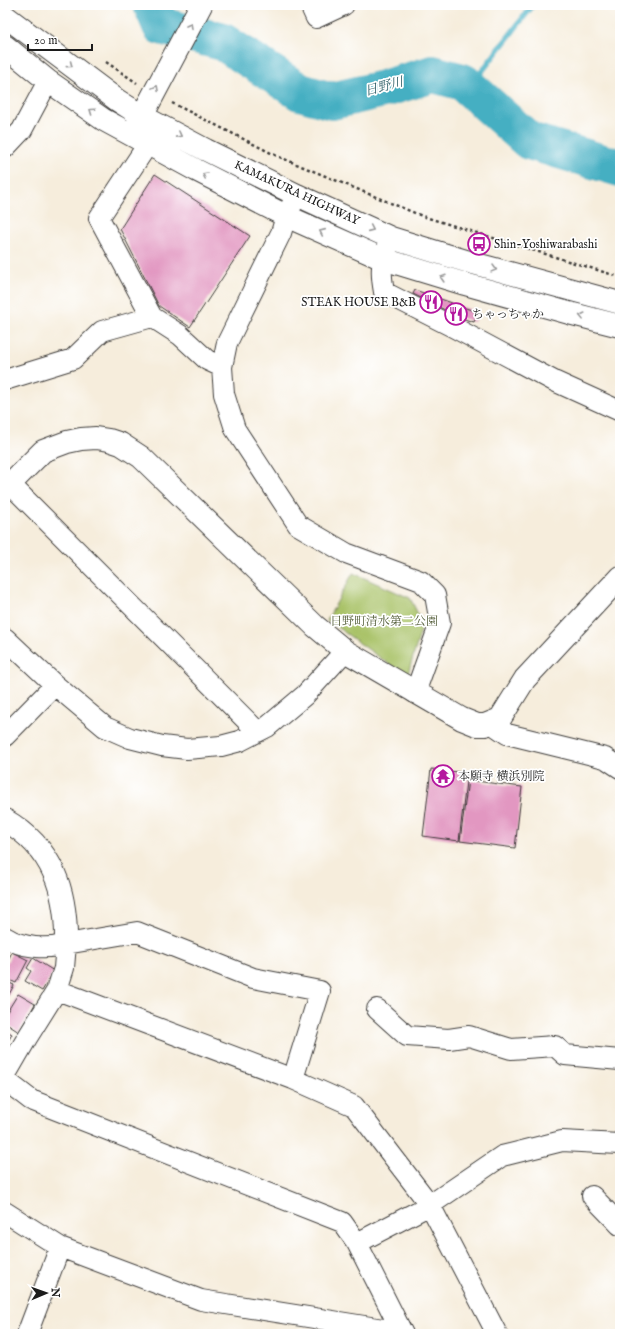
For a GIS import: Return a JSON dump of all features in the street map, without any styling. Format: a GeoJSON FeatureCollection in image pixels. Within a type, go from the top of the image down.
{"type":"FeatureCollection","features":[{"type":"Feature","properties":{"kind":"main road"},"geometry":{"type":"LineString","coordinates":[[140,139],[142,116],[201,5]]}},
{"type":"Feature","properties":{"kind":"main road","name":"KAMAKURA HIGHWAY"},"geometry":{"type":"LineString","coordinates":[[5,16],[117,100],[142,116],[206,150],[297,195],[391,238],[470,262],[620,303]]}},
{"type":"Feature","properties":{"kind":"main road","name":"KAMAKURA HIGHWAY"},"geometry":{"type":"LineString","coordinates":[[5,46],[48,81],[104,120],[196,170],[286,216],[383,259],[465,284],[620,326]]}},
{"type":"Feature","properties":{"kind":"main road"},"geometry":{"type":"LineString","coordinates":[[7,486],[43,451],[67,442],[96,438],[121,444],[141,456],[315,626],[345,651],[415,693],[462,719],[477,725],[485,725],[500,719],[525,679],[620,577]]}},
{"type":"Feature","properties":{"kind":"main road"},"geometry":{"type":"LineString","coordinates":[[5,820],[17,826],[40,849],[53,870],[63,904],[66,925],[66,944]]}},
{"type":"Feature","properties":{"kind":"street"},"geometry":{"type":"LineString","coordinates":[[310,5],[316,18],[344,5]]}},
{"type":"Feature","properties":{"kind":"street"},"geometry":{"type":"LineString","coordinates":[[5,148],[22,130],[48,81]]}},
{"type":"Feature","properties":{"kind":"street"},"geometry":{"type":"LineString","coordinates":[[140,139],[99,218],[152,317],[180,335],[208,360],[222,367]]}},
{"type":"Feature","properties":{"kind":"street"},"geometry":{"type":"LineString","coordinates":[[297,195],[286,216],[281,233],[227,343],[222,367],[224,394],[235,429],[298,525],[346,553],[421,581],[434,595],[440,623],[415,693]]}},
{"type":"Feature","properties":{"kind":"street"},"geometry":{"type":"LineString","coordinates":[[391,238],[383,259],[381,274],[384,292],[554,381],[620,411]]}},
{"type":"Feature","properties":{"kind":"street"},"geometry":{"type":"LineString","coordinates":[[5,380],[73,359],[102,331],[152,317]]}},
{"type":"Feature","properties":{"kind":"street"},"geometry":{"type":"LineString","coordinates":[[7,486],[258,732]]}},
{"type":"Feature","properties":{"kind":"street"},"geometry":{"type":"LineString","coordinates":[[5,638],[55,685],[105,727],[130,738],[162,746],[187,749],[221,746],[240,742],[258,732],[305,695],[345,651]]}},
{"type":"Feature","properties":{"kind":"street"},"geometry":{"type":"LineString","coordinates":[[5,736],[55,685]]}},
{"type":"Feature","properties":{"kind":"street"},"geometry":{"type":"LineString","coordinates":[[490,723],[508,734],[605,758],[620,768]]}},
{"type":"Feature","properties":{"kind":"street"},"geometry":{"type":"LineString","coordinates":[[5,937],[26,946],[54,948],[66,944],[137,932],[253,978],[320,991],[293,1079]]}},
{"type":"Feature","properties":{"kind":"street"},"geometry":{"type":"LineString","coordinates":[[5,1076],[57,990],[64,968],[66,944]]}},
{"type":"Feature","properties":{"kind":"street"},"geometry":{"type":"LineString","coordinates":[[57,990],[293,1079],[354,1106],[430,1205],[497,1334]]}},
{"type":"Feature","properties":{"kind":"street"},"geometry":{"type":"LineString","coordinates":[[377,1009],[406,1036],[449,1039],[469,1036],[511,1049],[555,1046],[565,1055],[620,1060]]}},
{"type":"Feature","properties":{"kind":"street"},"geometry":{"type":"LineString","coordinates":[[5,1080],[32,1100],[342,1222],[357,1243],[402,1333]]}},
{"type":"Feature","properties":{"kind":"street"},"geometry":{"type":"LineString","coordinates":[[357,1243],[430,1205],[502,1156],[562,1142],[619,1144],[620,1142]]}},
{"type":"Feature","properties":{"kind":"street"},"geometry":{"type":"LineString","coordinates":[[592,1196],[620,1225]]}},
{"type":"Feature","properties":{"kind":"street"},"geometry":{"type":"LineString","coordinates":[[5,1212],[60,1247],[201,1300],[402,1333]]}},
{"type":"Feature","properties":{"kind":"street"},"geometry":{"type":"LineString","coordinates":[[26,1334],[60,1247]]}},
{"type":"Feature","properties":{"kind":"path"},"geometry":{"type":"LineString","coordinates":[[105,62],[153,94],[277,156],[422,216],[620,277]]}},
{"type":"Feature","properties":{"kind":"green space","name":"日野町清水第二公園"},"geometry":{"type":"Polygon","coordinates":[[[353,573],[410,598],[423,624],[407,677],[327,620],[353,573]]]}},
{"type":"Feature","properties":{"kind":"water"},"geometry":{"type":"Polygon","coordinates":[[[141,5],[158,5],[163,14],[176,24],[169,34],[158,29],[144,12],[141,5]]]}},
{"type":"Feature","properties":{"kind":"building"},"geometry":{"type":"Polygon","coordinates":[[[155,174],[250,236],[190,327],[159,306],[120,229],[155,174]]]}},
{"type":"Feature","properties":{"kind":"building"},"geometry":{"type":"Polygon","coordinates":[[[471,238],[483,242],[481,248],[470,244],[471,238]]]}},
{"type":"Feature","properties":{"kind":"building"},"geometry":{"type":"Polygon","coordinates":[[[415,290],[452,303],[449,312],[413,294],[415,290]]]}},
{"type":"Feature","properties":{"kind":"building"},"geometry":{"type":"Polygon","coordinates":[[[453,304],[478,312],[474,322],[451,313],[453,304]]]}},
{"type":"Feature","properties":{"kind":"building"},"geometry":{"type":"Polygon","coordinates":[[[431,769],[467,773],[459,841],[423,836],[431,769]]]}},
{"type":"Feature","properties":{"kind":"building"},"geometry":{"type":"Polygon","coordinates":[[[468,780],[522,787],[515,848],[460,841],[468,780]]]}},
{"type":"Feature","properties":{"kind":"building"},"geometry":{"type":"Polygon","coordinates":[[[12,952],[28,960],[16,983],[5,978],[5,963],[6,964],[12,952]]]}},
{"type":"Feature","properties":{"kind":"building"},"geometry":{"type":"Polygon","coordinates":[[[33,958],[54,971],[42,991],[25,981],[31,971],[27,968],[33,958]]]}},
{"type":"Feature","properties":{"kind":"building"},"geometry":{"type":"Polygon","coordinates":[[[5,981],[14,985],[5,1002],[5,981]]]}},
{"type":"Feature","properties":{"kind":"building"},"geometry":{"type":"Polygon","coordinates":[[[18,994],[35,1004],[19,1032],[5,1023],[5,1015],[18,994]]]}},
{"type":"Feature","properties":{"kind":"building"},"geometry":{"type":"Polygon","coordinates":[[[5,1030],[12,1034],[5,1047],[5,1030]]]}},
{"type":"Feature","properties":{"kind":"waterway","name":"日野川"},"geometry":{"type":"LineString","coordinates":[[152,5],[161,26],[223,42],[300,92],[332,101],[383,89],[433,74],[463,82],[529,141],[620,168]]}},
{"type":"Feature","properties":{"kind":"waterway"},"geometry":{"type":"LineString","coordinates":[[469,88],[533,5]]}},
{"type":"Feature","properties":{"kind":"place","name":"Shin-Yoshiwarabashi"},"geometry":{"type":"Point","coordinates":[479,244]}},
{"type":"Feature","properties":{"kind":"place","name":"STEAK HOUSE B&B"},"geometry":{"type":"Point","coordinates":[431,302]}},
{"type":"Feature","properties":{"kind":"place","name":"ちゃっちゃか"},"geometry":{"type":"Point","coordinates":[456,314]}},
{"type":"Feature","properties":{"kind":"place","name":"本願寺 横浜別院"},"geometry":{"type":"Point","coordinates":[443,776]}}]}
